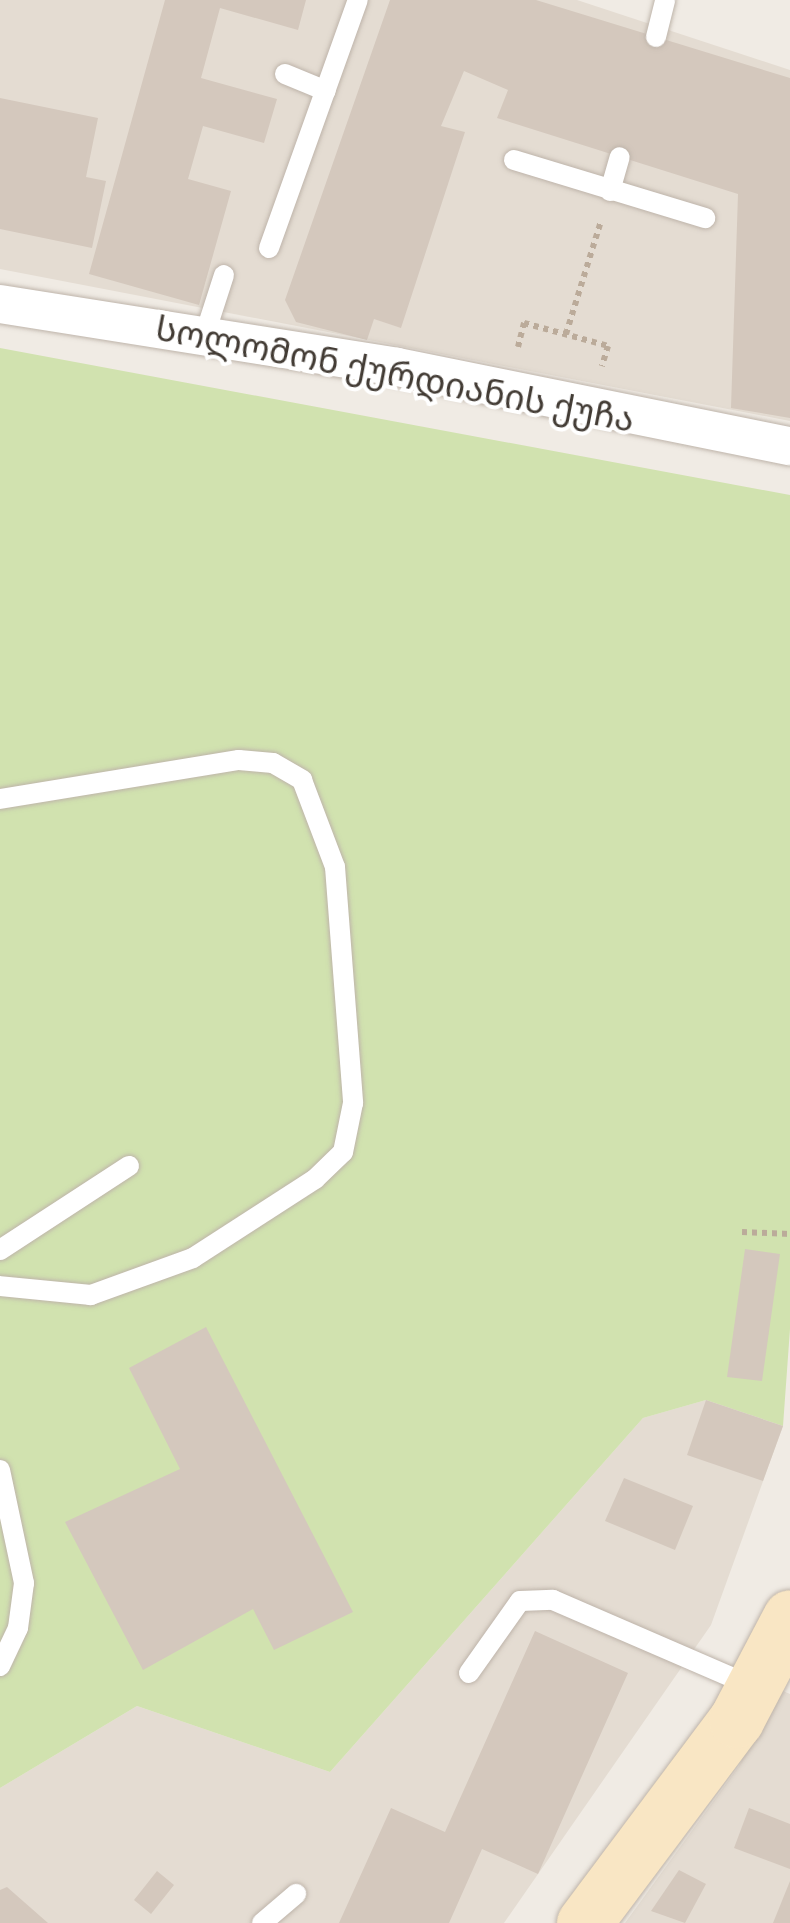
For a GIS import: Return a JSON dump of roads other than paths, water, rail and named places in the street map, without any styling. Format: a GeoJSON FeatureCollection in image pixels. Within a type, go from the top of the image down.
{"type":"FeatureCollection","features":[{"type":"Feature","properties":{"kind":"main road"},"geometry":{"type":"LineString","coordinates":[[584,1923],[736,1720],[790,1617]]}},
{"type":"Feature","properties":{"kind":"street","name":"სოლომონ ქურდიანის ქუჩა"},"geometry":{"type":"LineString","coordinates":[[0,304],[397,367],[790,446]]}},
{"type":"Feature","properties":{"kind":"lane"},"geometry":{"type":"LineString","coordinates":[[269,248],[358,0]]}},
{"type":"Feature","properties":{"kind":"lane"},"geometry":{"type":"LineString","coordinates":[[656,37],[665,0]]}},
{"type":"Feature","properties":{"kind":"lane"},"geometry":{"type":"LineString","coordinates":[[285,74],[326,92]]}},
{"type":"Feature","properties":{"kind":"lane"},"geometry":{"type":"LineString","coordinates":[[610,191],[620,157]]}},
{"type":"Feature","properties":{"kind":"lane"},"geometry":{"type":"LineString","coordinates":[[514,160],[705,218]]}},
{"type":"Feature","properties":{"kind":"lane"},"geometry":{"type":"LineString","coordinates":[[204,337],[224,275]]}},
{"type":"Feature","properties":{"kind":"lane"},"geometry":{"type":"LineString","coordinates":[[0,799],[240,760],[273,763],[302,780],[335,867],[353,1103],[344,1152],[315,1179],[193,1258],[91,1295],[0,1286]]}},
{"type":"Feature","properties":{"kind":"lane"},"geometry":{"type":"LineString","coordinates":[[0,1250],[129,1166]]}},
{"type":"Feature","properties":{"kind":"lane"},"geometry":{"type":"LineString","coordinates":[[0,1470],[24,1583],[18,1628],[0,1666]]}},
{"type":"Feature","properties":{"kind":"lane"},"geometry":{"type":"LineString","coordinates":[[469,1673],[520,1602],[553,1600],[754,1686]]}},
{"type":"Feature","properties":{"kind":"lane"},"geometry":{"type":"LineString","coordinates":[[262,1923],[296,1894]]}}]}
